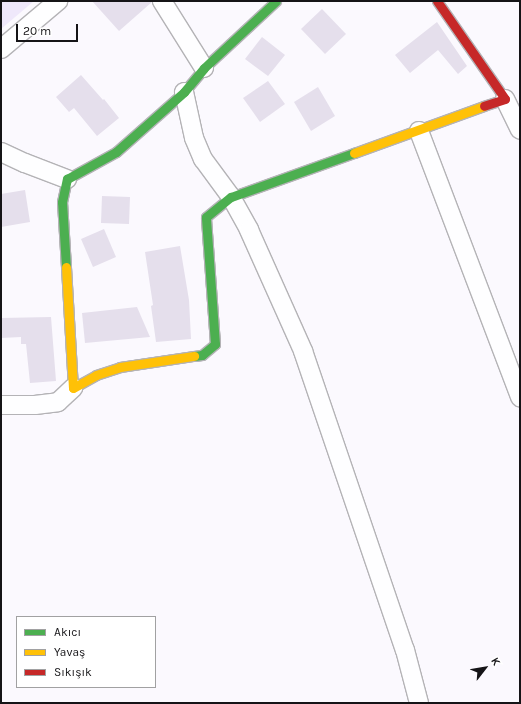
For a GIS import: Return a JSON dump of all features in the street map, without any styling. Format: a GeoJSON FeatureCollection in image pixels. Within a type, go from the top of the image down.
{"type":"FeatureCollection","features":[{"type":"Feature","properties":{"kind":"street"},"geometry":{"type":"LineString","coordinates":[[1,48],[58,1]]}},
{"type":"Feature","properties":{"kind":"street"},"geometry":{"type":"LineString","coordinates":[[162,1],[204,68]]}},
{"type":"Feature","properties":{"kind":"street"},"geometry":{"type":"LineString","coordinates":[[73,388],[62,202],[67,179],[116,152],[184,92],[204,68],[276,1]]}},
{"type":"Feature","properties":{"kind":"street"},"geometry":{"type":"LineString","coordinates":[[437,1],[505,99],[520,130]]}},
{"type":"Feature","properties":{"kind":"street"},"geometry":{"type":"LineString","coordinates":[[184,92],[194,138],[203,159],[231,197],[249,230],[303,351],[405,650],[419,703]]}},
{"type":"Feature","properties":{"kind":"street"},"geometry":{"type":"LineString","coordinates":[[1,405],[35,405],[58,402],[73,388],[96,374],[120,367],[202,355],[215,344],[206,217],[231,197],[505,99]]}},
{"type":"Feature","properties":{"kind":"street"},"geometry":{"type":"LineString","coordinates":[[419,131],[520,397]]}},
{"type":"Feature","properties":{"kind":"street"},"geometry":{"type":"LineString","coordinates":[[1,152],[67,179]]}},
{"type":"Feature","properties":{"kind":"shaded area"},"geometry":{"type":"Polygon","coordinates":[[[1,1],[34,1],[1,29],[1,1]]]}},
{"type":"Feature","properties":{"kind":"building"},"geometry":{"type":"Polygon","coordinates":[[[92,1],[152,1],[152,2],[119,31],[92,1]]]}},
{"type":"Feature","properties":{"kind":"building"},"geometry":{"type":"Polygon","coordinates":[[[322,9],[346,34],[325,54],[301,29],[322,9]]]}},
{"type":"Feature","properties":{"kind":"building"},"geometry":{"type":"Polygon","coordinates":[[[437,22],[467,66],[458,74],[438,50],[410,73],[395,55],[437,22]]]}},
{"type":"Feature","properties":{"kind":"building"},"geometry":{"type":"Polygon","coordinates":[[[262,37],[285,55],[268,76],[245,59],[262,37]]]}},
{"type":"Feature","properties":{"kind":"building"},"geometry":{"type":"Polygon","coordinates":[[[81,75],[103,100],[104,99],[119,118],[97,136],[74,108],[69,112],[56,97],[81,75]]]}},
{"type":"Feature","properties":{"kind":"building"},"geometry":{"type":"Polygon","coordinates":[[[268,81],[285,104],[260,122],[243,98],[268,81]]]}},
{"type":"Feature","properties":{"kind":"building"},"geometry":{"type":"Polygon","coordinates":[[[318,87],[335,116],[311,131],[294,102],[318,87]]]}},
{"type":"Feature","properties":{"kind":"building"},"geometry":{"type":"Polygon","coordinates":[[[25,190],[30,222],[1,227],[1,194],[25,190]]]}},
{"type":"Feature","properties":{"kind":"building"},"geometry":{"type":"Polygon","coordinates":[[[102,196],[130,197],[129,224],[101,223],[102,196]]]}},
{"type":"Feature","properties":{"kind":"building"},"geometry":{"type":"Polygon","coordinates":[[[104,229],[116,257],[93,267],[81,239],[104,229]]]}},
{"type":"Feature","properties":{"kind":"building"},"geometry":{"type":"Polygon","coordinates":[[[180,246],[189,300],[191,339],[156,342],[151,306],[153,305],[145,252],[180,246]]]}},
{"type":"Feature","properties":{"kind":"building"},"geometry":{"type":"Polygon","coordinates":[[[137,307],[150,337],[85,343],[82,313],[137,307]]]}},
{"type":"Feature","properties":{"kind":"building"},"geometry":{"type":"Polygon","coordinates":[[[51,317],[56,381],[30,383],[26,344],[21,344],[21,337],[1,338],[1,318],[51,317]]]}},
{"type":"Feature","properties":{"kind":"traffic: fast"},"geometry":{"type":"LineString","coordinates":[[66,267],[62,202],[67,179],[116,152],[184,92],[204,68],[276,1]]}},
{"type":"Feature","properties":{"kind":"traffic: fast"},"geometry":{"type":"LineString","coordinates":[[194,356],[202,355],[215,344],[206,217],[231,197],[354,153]]}},
{"type":"Feature","properties":{"kind":"traffic: slow"},"geometry":{"type":"LineString","coordinates":[[354,153],[484,106]]}},
{"type":"Feature","properties":{"kind":"traffic: slow"},"geometry":{"type":"LineString","coordinates":[[66,267],[73,388],[96,375],[120,367],[194,356]]}},
{"type":"Feature","properties":{"kind":"traffic: jam"},"geometry":{"type":"LineString","coordinates":[[437,1],[505,99],[484,106]]}}]}
